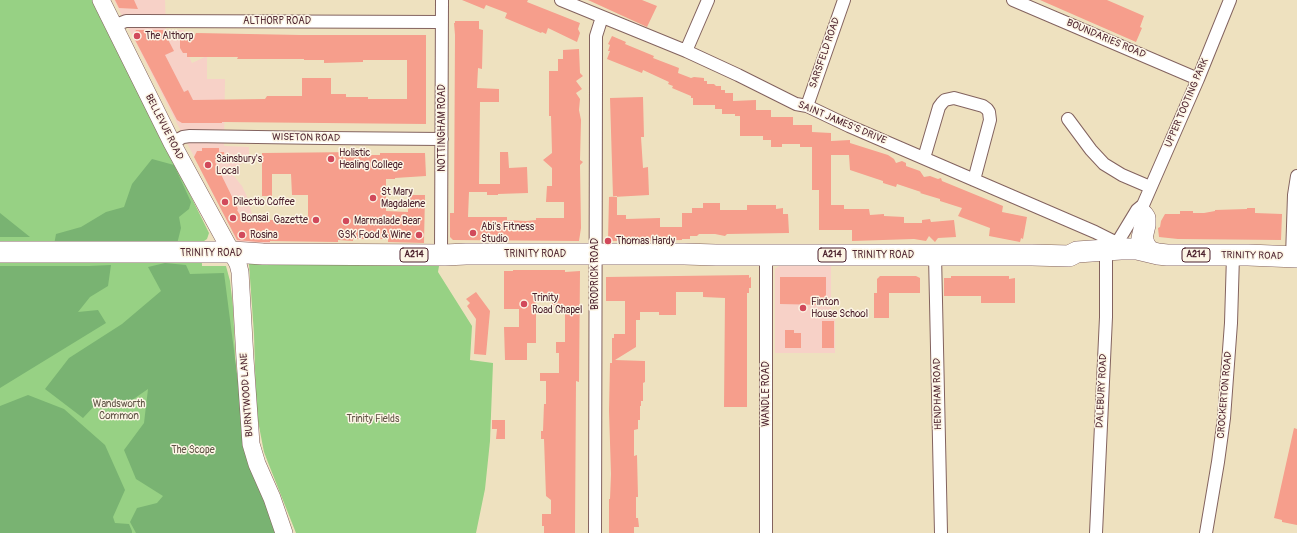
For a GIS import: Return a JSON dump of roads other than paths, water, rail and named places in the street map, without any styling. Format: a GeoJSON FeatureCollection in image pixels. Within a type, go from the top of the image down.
{"type":"FeatureCollection","features":[{"type":"Feature","properties":{"kind":"highway"},"geometry":{"type":"LineString","coordinates":[[1143,210],[1145,225],[1142,238],[1146,248],[1154,253]]}},
{"type":"Feature","properties":{"kind":"highway","name":"TRINITY ROAD"},"geometry":{"type":"LineString","coordinates":[[0,252],[232,252],[263,254],[441,255],[1032,255],[1069,256],[1077,260],[1115,252],[1145,260],[1151,259],[1154,253],[1294,257]]}},
{"type":"Feature","properties":{"kind":"main road","name":"BELLEVUE ROAD"},"geometry":{"type":"LineString","coordinates":[[101,0],[172,143],[232,252]]}},
{"type":"Feature","properties":{"kind":"main road","name":"BURNTWOOD LANE"},"geometry":{"type":"LineString","coordinates":[[232,252],[240,272],[251,444],[257,464],[272,498],[284,533]]}},
{"type":"Feature","properties":{"kind":"street","name":"NOTTINGHAM ROAD"},"geometry":{"type":"LineString","coordinates":[[441,255],[442,0]]}},
{"type":"Feature","properties":{"kind":"street","name":"SAINT JAMES'S DRIVE"},"geometry":{"type":"LineString","coordinates":[[561,0],[686,51],[796,104],[807,106],[974,180],[1115,252]]}},
{"type":"Feature","properties":{"kind":"street"},"geometry":{"type":"LineString","coordinates":[[686,51],[708,0]]}},
{"type":"Feature","properties":{"kind":"street","name":"SARSFELD ROAD"},"geometry":{"type":"LineString","coordinates":[[807,106],[844,0]]}},
{"type":"Feature","properties":{"kind":"street","name":"BOUNDARIES ROAD"},"geometry":{"type":"LineString","coordinates":[[1013,0],[1198,78]]}},
{"type":"Feature","properties":{"kind":"street","name":"UPPER TOOTING PARK"},"geometry":{"type":"LineString","coordinates":[[1115,252],[1137,231],[1150,187],[1198,78],[1230,0]]}},
{"type":"Feature","properties":{"kind":"street","name":"BRODRICK ROAD"},"geometry":{"type":"LineString","coordinates":[[596,533],[596,36],[602,17]]}},
{"type":"Feature","properties":{"kind":"street","name":"ALTHORP ROAD"},"geometry":{"type":"LineString","coordinates":[[114,26],[126,21],[140,20],[442,22]]}},
{"type":"Feature","properties":{"kind":"street"},"geometry":{"type":"LineString","coordinates":[[924,158],[939,107],[945,100],[954,98],[983,106],[989,112],[990,120],[974,180]]}},
{"type":"Feature","properties":{"kind":"street"},"geometry":{"type":"LineString","coordinates":[[1068,119],[1091,150],[1104,164],[1122,175],[1150,187]]}},
{"type":"Feature","properties":{"kind":"street","name":"WISETON ROAD"},"geometry":{"type":"LineString","coordinates":[[172,143],[183,137],[190,136],[442,139]]}},
{"type":"Feature","properties":{"kind":"street"},"geometry":{"type":"LineString","coordinates":[[1294,257],[1294,194],[1297,176]]}},
{"type":"Feature","properties":{"kind":"street","name":"DALEBURY ROAD"},"geometry":{"type":"LineString","coordinates":[[1096,533],[1106,316],[1115,252]]}},
{"type":"Feature","properties":{"kind":"street","name":"WANDLE ROAD"},"geometry":{"type":"LineString","coordinates":[[766,255],[766,533]]}},
{"type":"Feature","properties":{"kind":"street","name":"HENDHAM ROAD"},"geometry":{"type":"LineString","coordinates":[[935,255],[941,533]]}},
{"type":"Feature","properties":{"kind":"street","name":"CROCKERTON ROAD"},"geometry":{"type":"LineString","coordinates":[[1206,533],[1224,418],[1231,323],[1233,256]]}},
{"type":"Feature","properties":{"kind":"place","name":"The Althorp"},"geometry":{"type":"Point","coordinates":[137,36]}},
{"type":"Feature","properties":{"kind":"place","name":"Holistic Healing College"},"geometry":{"type":"Point","coordinates":[331,159]}},
{"type":"Feature","properties":{"kind":"place","name":"Sainsbury's Local"},"geometry":{"type":"Point","coordinates":[208,165]}},
{"type":"Feature","properties":{"kind":"place","name":"St Mary Magdalene"},"geometry":{"type":"Point","coordinates":[373,198]}},
{"type":"Feature","properties":{"kind":"place","name":"Dilectio Coffee"},"geometry":{"type":"Point","coordinates":[225,202]}},
{"type":"Feature","properties":{"kind":"place","name":"Bonsai"},"geometry":{"type":"Point","coordinates":[233,218]}},
{"type":"Feature","properties":{"kind":"place","name":"Gazette"},"geometry":{"type":"Point","coordinates":[316,220]}},
{"type":"Feature","properties":{"kind":"place","name":"Marmalade Bear"},"geometry":{"type":"Point","coordinates":[346,221]}},
{"type":"Feature","properties":{"kind":"place","name":"Abi's Fitness Studio"},"geometry":{"type":"Point","coordinates":[473,233]}},
{"type":"Feature","properties":{"kind":"place","name":"Rosina"},"geometry":{"type":"Point","coordinates":[242,235]}},
{"type":"Feature","properties":{"kind":"place","name":"GSK Food & Wine"},"geometry":{"type":"Point","coordinates":[419,235]}},
{"type":"Feature","properties":{"kind":"place","name":"Thomas Hardy"},"geometry":{"type":"Point","coordinates":[608,241]}},
{"type":"Feature","properties":{"kind":"place","name":"Trinity Road Chapel"},"geometry":{"type":"Point","coordinates":[524,304]}},
{"type":"Feature","properties":{"kind":"place","name":"Finton House School"},"geometry":{"type":"Point","coordinates":[803,308]}},
{"type":"Feature","properties":{"kind":"park label","name":"Wandsworth Common"},"geometry":{"type":"Point","coordinates":[119,410]}},
{"type":"Feature","properties":{"kind":"park label","name":"Trinity Fields"},"geometry":{"type":"Point","coordinates":[373,419]}},
{"type":"Feature","properties":{"kind":"park label","name":"The Scope"},"geometry":{"type":"Point","coordinates":[193,450]}}]}
